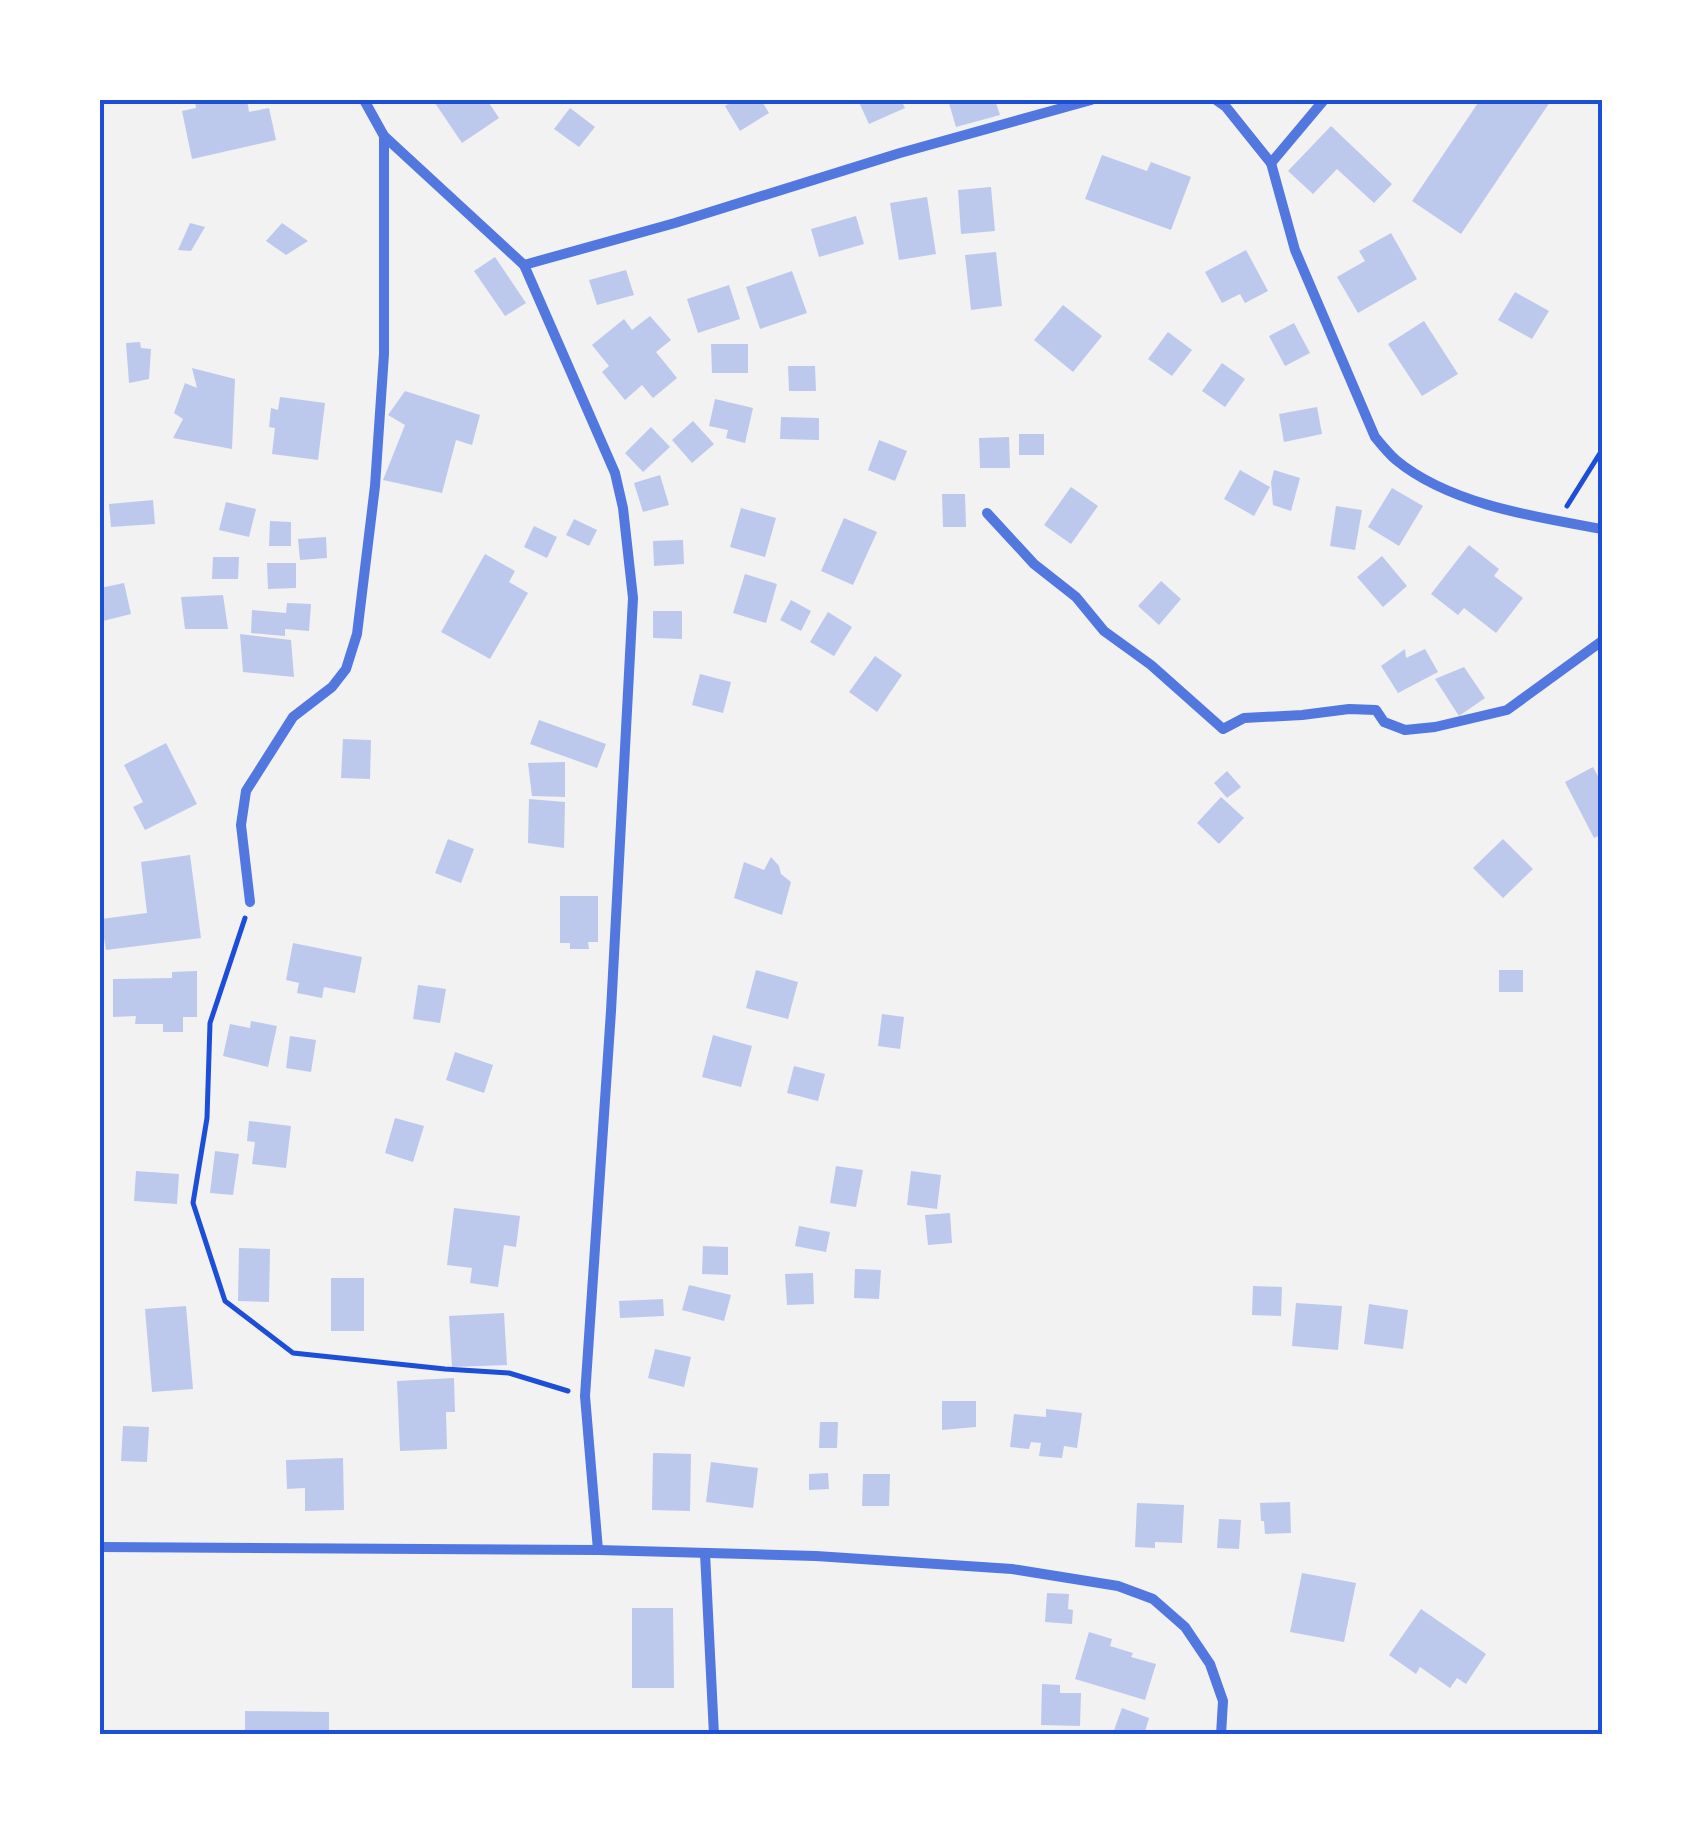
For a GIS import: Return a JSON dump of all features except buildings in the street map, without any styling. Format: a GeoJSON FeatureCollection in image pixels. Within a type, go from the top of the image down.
{"type":"FeatureCollection","features":[{"type":"Feature","properties":{"kind":"street"},"geometry":{"type":"LineString","coordinates":[[364,100],[384,136],[524,265],[615,473],[623,508],[633,598],[612,1011],[585,1396],[598,1550]]}},
{"type":"Feature","properties":{"kind":"street"},"geometry":{"type":"LineString","coordinates":[[524,265],[675,223],[900,152],[1090,100]]}},
{"type":"Feature","properties":{"kind":"street"},"geometry":{"type":"LineString","coordinates":[[1216,100],[1271,163],[1295,250],[1375,436],[1395,459],[1424,478],[1484,504],[1602,529]]}},
{"type":"Feature","properties":{"kind":"street"},"geometry":{"type":"LineString","coordinates":[[1271,163],[1324,100]]}},
{"type":"Feature","properties":{"kind":"street"},"geometry":{"type":"LineString","coordinates":[[250,902],[241,826],[246,791],[293,717],[332,687],[346,669],[357,634],[376,486],[384,354],[384,136]]}},
{"type":"Feature","properties":{"kind":"street"},"geometry":{"type":"LineString","coordinates":[[987,513],[1034,564],[1076,596],[1104,631],[1223,729],[1244,718],[1349,708],[1376,710],[1384,722],[1404,730],[1435,727],[1507,710],[1602,641]]}},
{"type":"Feature","properties":{"kind":"street"},"geometry":{"type":"LineString","coordinates":[[100,1547],[598,1550],[816,1556],[1012,1569],[1118,1586],[1153,1600],[1185,1627],[1210,1664],[1223,1701],[1222,1735]]}},
{"type":"Feature","properties":{"kind":"street"},"geometry":{"type":"LineString","coordinates":[[705,1553],[714,1735]]}},
{"type":"Feature","properties":{"kind":"path"},"geometry":{"type":"LineString","coordinates":[[1557,521],[1602,450]]}},
{"type":"Feature","properties":{"kind":"path"},"geometry":{"type":"LineString","coordinates":[[250,902],[210,1023],[207,1118],[192,1202],[226,1301],[293,1354],[445,1370],[509,1372],[585,1396]]}}]}
